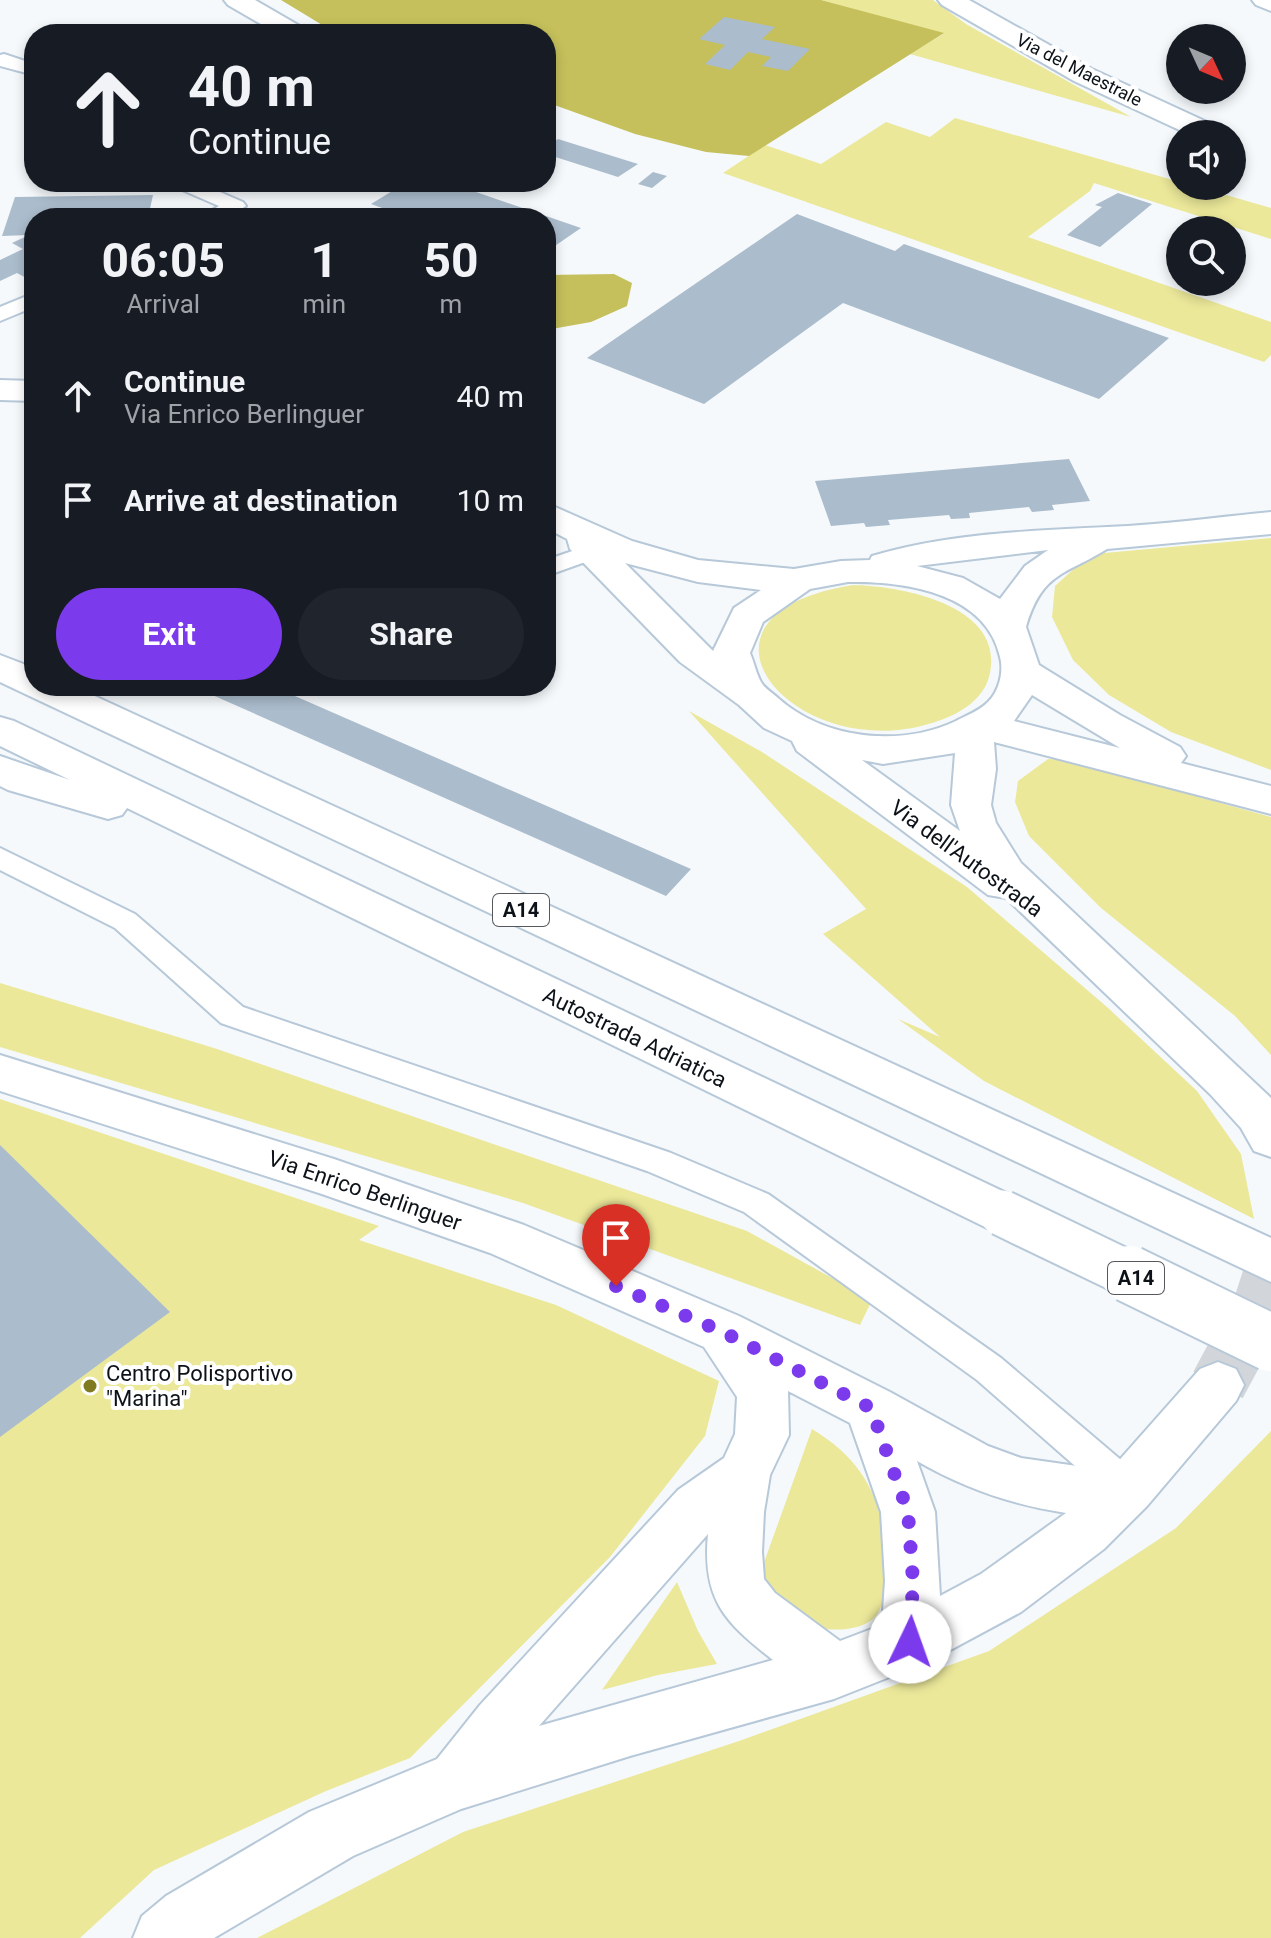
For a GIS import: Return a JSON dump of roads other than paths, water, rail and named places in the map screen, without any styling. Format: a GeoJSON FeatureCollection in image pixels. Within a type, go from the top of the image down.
{"type":"FeatureCollection","features":[{"type":"Feature","properties":{"kind":"main road"},"geometry":{"type":"LineString","coordinates":[[237,0],[279,24]]}},
{"type":"Feature","properties":{"kind":"main road","name":"Via del Maestrale"},"geometry":{"type":"LineString","coordinates":[[951,0],[1083,75],[1180,120]]}},
{"type":"Feature","properties":{"kind":"main road"},"geometry":{"type":"LineString","coordinates":[[1265,0],[1271,3]]}},
{"type":"Feature","properties":{"kind":"main road"},"geometry":{"type":"LineString","coordinates":[[0,390],[24,391]]}},
{"type":"Feature","properties":{"kind":"main road"},"geometry":{"type":"LineString","coordinates":[[867,570],[918,554],[1056,538],[1107,538],[1271,523]]}},
{"type":"Feature","properties":{"kind":"main road"},"geometry":{"type":"LineString","coordinates":[[570,531],[651,560],[698,571],[798,581]]}},
{"type":"Feature","properties":{"kind":"main road"},"geometry":{"type":"LineString","coordinates":[[570,531],[693,654],[748,695],[771,717],[802,734],[836,745],[897,750],[944,744],[978,729],[1010,700],[1021,670],[1015,641],[1007,628],[992,611],[949,586],[923,577],[867,570],[820,574],[798,581],[761,601],[738,629],[732,651],[736,673],[748,695]]}},
{"type":"Feature","properties":{"kind":"main road"},"geometry":{"type":"LineString","coordinates":[[1007,628],[1011,608],[1022,589],[1037,573],[1057,558],[1107,538]]}},
{"type":"Feature","properties":{"kind":"main road"},"geometry":{"type":"LineString","coordinates":[[0,667],[24,678]]}},
{"type":"Feature","properties":{"kind":"main road"},"geometry":{"type":"LineString","coordinates":[[1021,670],[1106,724],[1228,789]]}},
{"type":"Feature","properties":{"kind":"main road","name":"A14"},"geometry":{"type":"LineString","coordinates":[[62,696],[1271,1261]]}},
{"type":"Feature","properties":{"kind":"main road"},"geometry":{"type":"LineString","coordinates":[[978,729],[1271,800]]}},
{"type":"Feature","properties":{"kind":"main road","name":"Via dell'Autostrada"},"geometry":{"type":"LineString","coordinates":[[978,729],[971,805],[976,824],[1006,873],[1063,928]]}},
{"type":"Feature","properties":{"kind":"main road","name":"Autostrada Adriatica"},"geometry":{"type":"LineString","coordinates":[[0,730],[1271,1343]]}},
{"type":"Feature","properties":{"kind":"main road","name":"Via dell'Autostrada"},"geometry":{"type":"LineString","coordinates":[[802,734],[1063,928]]}},
{"type":"Feature","properties":{"kind":"main road"},"geometry":{"type":"LineString","coordinates":[[0,769],[22,780],[228,840]]}},
{"type":"Feature","properties":{"kind":"main road"},"geometry":{"type":"LineString","coordinates":[[1063,928],[1226,1081],[1258,1115],[1271,1138]]}},
{"type":"Feature","properties":{"kind":"main road","name":"Via Enrico Berlinguer"},"geometry":{"type":"LineString","coordinates":[[0,1073],[334,1178],[493,1234],[721,1331],[871,1408],[971,1464],[1021,1482],[1084,1491],[1128,1489]]}},
{"type":"Feature","properties":{"kind":"main road"},"geometry":{"type":"LineString","coordinates":[[721,1331],[763,1393],[762,1435],[743,1475],[734,1552],[737,1587],[755,1612],[834,1671]]}},
{"type":"Feature","properties":{"kind":"main road"},"geometry":{"type":"LineString","coordinates":[[164,1938],[188,1918],[331,1834],[458,1780],[630,1727],[834,1671],[910,1642],[1001,1593],[1085,1531],[1128,1489],[1218,1385]]}},
{"type":"Feature","properties":{"kind":"main road"},"geometry":{"type":"LineString","coordinates":[[871,1408],[908,1512],[913,1581],[910,1642]]}},
{"type":"Feature","properties":{"kind":"main road"},"geometry":{"type":"LineString","coordinates":[[458,1780],[501,1725],[697,1507],[743,1475]]}},
{"type":"Feature","properties":{"kind":"lane"},"geometry":{"type":"LineString","coordinates":[[0,61],[4,59],[24,66]]}},
{"type":"Feature","properties":{"kind":"lane"},"geometry":{"type":"LineString","coordinates":[[203,192],[236,206],[232,208]]}},
{"type":"Feature","properties":{"kind":"lane"},"geometry":{"type":"LineString","coordinates":[[0,315],[24,304]]}},
{"type":"Feature","properties":{"kind":"lane"},"geometry":{"type":"LineString","coordinates":[[556,553],[570,531]]}},
{"type":"Feature","properties":{"kind":"lane"},"geometry":{"type":"LineString","coordinates":[[0,858],[125,921],[232,1015],[659,1162],[756,1203],[989,1369],[1128,1489]]}},
{"type":"Feature","properties":{"kind":"tunnel"},"geometry":{"type":"LineString","coordinates":[[1218,1385],[1262,1303],[1271,1275]]}},
{"type":"Feature","properties":{"kind":"place","name":"Centro Polisportivo \"Marina\""},"geometry":{"type":"Point","coordinates":[90,1386]}}]}
